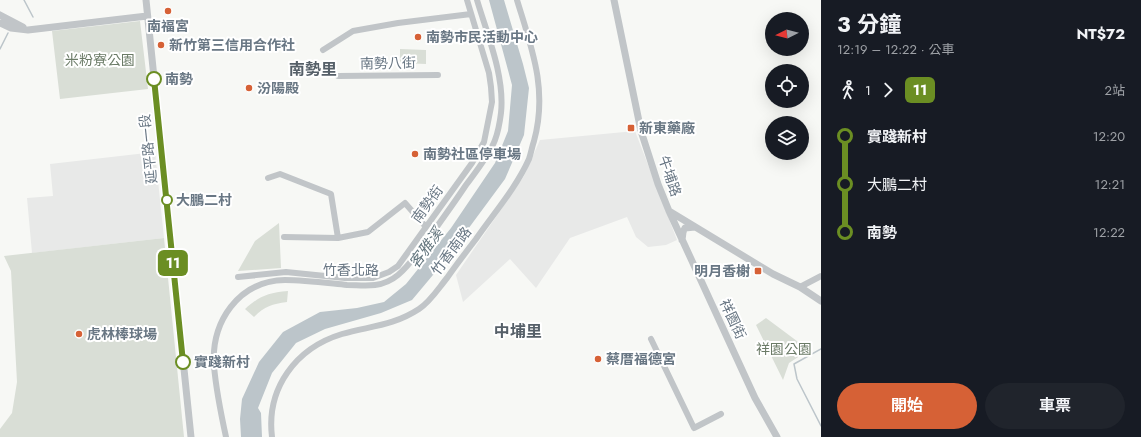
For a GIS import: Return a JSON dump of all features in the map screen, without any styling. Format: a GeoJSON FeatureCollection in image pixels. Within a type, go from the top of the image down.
{"type":"FeatureCollection","features":[{"type":"Feature","properties":{"kind":"street","name":"延平路一段"},"geometry":{"type":"LineString","coordinates":[[146,0],[191,437]]}},
{"type":"Feature","properties":{"kind":"street","name":"南勢街"},"geometry":{"type":"LineString","coordinates":[[238,277],[286,272],[346,278],[373,278],[389,272],[398,266],[476,156],[484,142],[492,102],[489,73],[468,0]]}},
{"type":"Feature","properties":{"kind":"street","name":"竹香北路"},"geometry":{"type":"LineString","coordinates":[[226,437],[214,366],[214,352],[221,323],[227,311],[236,300],[247,290],[259,284],[284,280],[356,285],[375,285],[387,282],[398,274],[414,258],[479,167],[495,141],[501,112],[500,86],[477,0]]}},
{"type":"Feature","properties":{"kind":"street","name":"竹香南路"},"geometry":{"type":"LineString","coordinates":[[272,437],[271,420],[276,395],[284,378],[303,354],[341,334],[396,322],[425,305],[516,183],[529,158],[538,125],[540,95],[536,65],[517,0]]}},
{"type":"Feature","properties":{"kind":"street","name":"牛埔路"},"geometry":{"type":"LineString","coordinates":[[614,0],[641,131],[658,184],[669,211],[773,274],[821,301]]}},
{"type":"Feature","properties":{"kind":"street"},"geometry":{"type":"LineString","coordinates":[[323,50],[353,31],[398,23],[471,14]]}},
{"type":"Feature","properties":{"kind":"street"},"geometry":{"type":"LineString","coordinates":[[0,15],[28,30]]}},
{"type":"Feature","properties":{"kind":"street"},"geometry":{"type":"LineString","coordinates":[[0,23],[11,28],[28,30],[147,16]]}},
{"type":"Feature","properties":{"kind":"street","name":"南勢八街"},"geometry":{"type":"LineString","coordinates":[[338,76],[438,75]]}},
{"type":"Feature","properties":{"kind":"street"},"geometry":{"type":"LineString","coordinates":[[268,178],[280,174],[331,194],[338,238]]}},
{"type":"Feature","properties":{"kind":"street"},"geometry":{"type":"LineString","coordinates":[[284,237],[338,238],[368,232],[405,203],[426,227]]}},
{"type":"Feature","properties":{"kind":"street","name":"祥園街"},"geometry":{"type":"LineString","coordinates":[[669,211],[755,398],[777,437]]}},
{"type":"Feature","properties":{"kind":"street"},"geometry":{"type":"LineString","coordinates":[[682,240],[685,228],[694,226]]}},
{"type":"Feature","properties":{"kind":"street"},"geometry":{"type":"LineString","coordinates":[[800,288],[821,276]]}},
{"type":"Feature","properties":{"kind":"street"},"geometry":{"type":"LineString","coordinates":[[652,339],[694,428],[721,414]]}},
{"type":"Feature","properties":{"kind":"shaded area","name":"客雅溪"},"geometry":{"type":"Polygon","coordinates":[[[489,0],[504,0],[529,88],[524,135],[505,179],[443,263],[412,300],[381,313],[325,329],[296,343],[272,373],[258,408],[261,413],[262,437],[241,437],[240,419],[242,399],[259,362],[283,332],[320,312],[357,308],[384,302],[406,284],[451,228],[495,163],[508,131],[512,85],[489,0]]]}},
{"type":"Feature","properties":{"kind":"shaded area"},"geometry":{"type":"Polygon","coordinates":[[[635,131],[677,240],[666,245],[648,247],[636,237],[627,217],[570,238],[536,288],[510,259],[463,302],[456,275],[524,176],[540,140],[635,131]]]}},
{"type":"Feature","properties":{"kind":"shaded area"},"geometry":{"type":"Polygon","coordinates":[[[155,152],[164,238],[32,253],[27,198],[53,196],[50,164],[155,152]]]}},
{"type":"Feature","properties":{"kind":"green space","name":"米粉寮公園"},"geometry":{"type":"Polygon","coordinates":[[[140,21],[148,89],[60,99],[52,31],[140,21]]]}},
{"type":"Feature","properties":{"kind":"green space"},"geometry":{"type":"Polygon","coordinates":[[[400,49],[426,50],[426,64],[400,63],[400,49]]]}},
{"type":"Feature","properties":{"kind":"green space"},"geometry":{"type":"Polygon","coordinates":[[[279,223],[281,268],[238,271],[255,241],[279,223]]]}},
{"type":"Feature","properties":{"kind":"green space","name":"虎林棒球場"},"geometry":{"type":"Polygon","coordinates":[[[164,238],[184,437],[0,437],[0,429],[12,413],[17,382],[11,271],[4,256],[164,238]]]}},
{"type":"Feature","properties":{"kind":"green space"},"geometry":{"type":"Polygon","coordinates":[[[288,291],[287,302],[269,306],[254,317],[245,309],[264,296],[288,291]]]}},
{"type":"Feature","properties":{"kind":"green space","name":"祥園公園"},"geometry":{"type":"Polygon","coordinates":[[[766,318],[809,350],[789,363],[783,380],[756,325],[766,318]]]}},
{"type":"Feature","properties":{"kind":"waterway"},"geometry":{"type":"LineString","coordinates":[[24,0],[33,17]]}},
{"type":"Feature","properties":{"kind":"waterway"},"geometry":{"type":"LineString","coordinates":[[0,49],[8,33]]}},
{"type":"Feature","properties":{"kind":"waterway"},"geometry":{"type":"LineString","coordinates":[[821,349],[794,364],[797,379],[821,426]]}},
{"type":"Feature","properties":{"kind":"bus line","name":"11"},"geometry":{"type":"LineString","coordinates":[[154,79],[183,362]]}},
{"type":"Feature","properties":{"kind":"place","name":"南福宮"},"geometry":{"type":"Point","coordinates":[168,11]}},
{"type":"Feature","properties":{"kind":"place","name":"南勢市民活動中心"},"geometry":{"type":"Point","coordinates":[418,37]}},
{"type":"Feature","properties":{"kind":"place","name":"新竹第三信用合作社"},"geometry":{"type":"Point","coordinates":[161,45]}},
{"type":"Feature","properties":{"kind":"place","name":"南勢"},"geometry":{"type":"Point","coordinates":[154,79]}},
{"type":"Feature","properties":{"kind":"place","name":"汾陽殿"},"geometry":{"type":"Point","coordinates":[249,88]}},
{"type":"Feature","properties":{"kind":"place","name":"新東藥廠"},"geometry":{"type":"Point","coordinates":[631,128]}},
{"type":"Feature","properties":{"kind":"place","name":"南勢社區停車場"},"geometry":{"type":"Point","coordinates":[415,154]}},
{"type":"Feature","properties":{"kind":"place","name":"大鵬二村"},"geometry":{"type":"Point","coordinates":[167,200]}},
{"type":"Feature","properties":{"kind":"place","name":"明月香榭"},"geometry":{"type":"Point","coordinates":[758,271]}},
{"type":"Feature","properties":{"kind":"place","name":"虎林棒球場"},"geometry":{"type":"Point","coordinates":[79,334]}},
{"type":"Feature","properties":{"kind":"place","name":"蔡厝福德宮"},"geometry":{"type":"Point","coordinates":[598,359]}},
{"type":"Feature","properties":{"kind":"place","name":"實踐新村"},"geometry":{"type":"Point","coordinates":[183,362]}},
{"type":"Feature","properties":{"kind":"district","name":"南勢里"},"geometry":{"type":"Point","coordinates":[313,69]}},
{"type":"Feature","properties":{"kind":"district","name":"中埔里"},"geometry":{"type":"Point","coordinates":[518,331]}}]}
